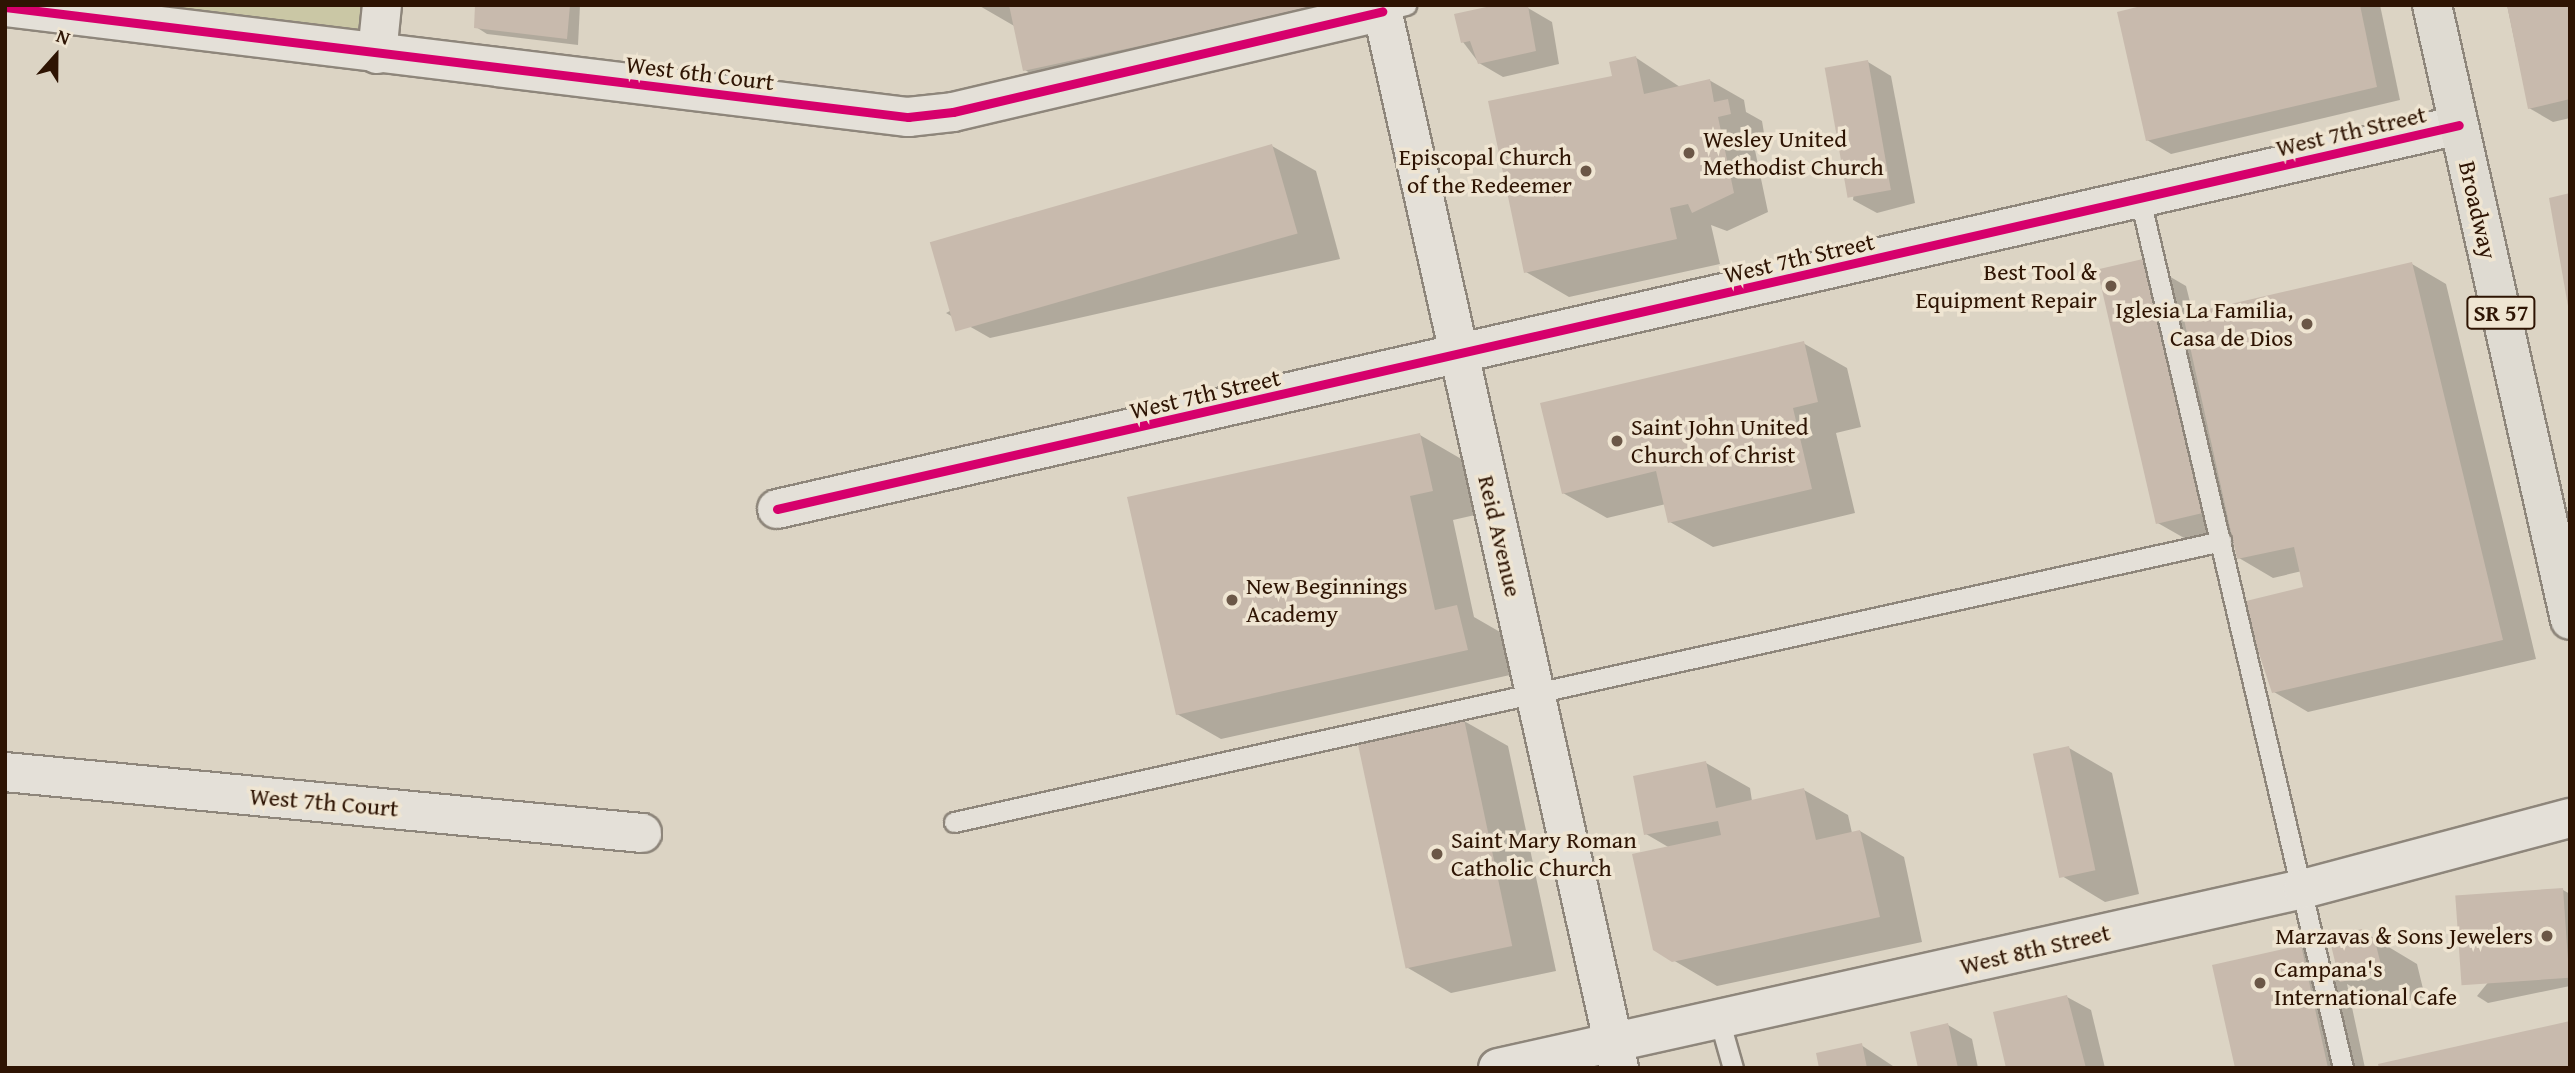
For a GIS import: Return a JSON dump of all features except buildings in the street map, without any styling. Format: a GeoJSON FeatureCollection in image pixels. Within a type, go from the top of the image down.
{"type":"FeatureCollection","features":[{"type":"Feature","properties":{"kind":"main road","name":"Broadway"},"geometry":{"type":"LineString","coordinates":[[2432,5],[2570,620]]}},
{"type":"Feature","properties":{"kind":"street"},"geometry":{"type":"LineString","coordinates":[[377,54],[382,5]]}},
{"type":"Feature","properties":{"kind":"street","name":"West 6th Court"},"geometry":{"type":"LineString","coordinates":[[5,7],[377,54],[931,116],[1390,7]]}},
{"type":"Feature","properties":{"kind":"street","name":"Reid Avenue"},"geometry":{"type":"LineString","coordinates":[[1390,7],[1460,357],[1616,1055]]}},
{"type":"Feature","properties":{"kind":"street","name":"West 7th Street"},"geometry":{"type":"LineString","coordinates":[[777,509],[1460,357],[2459,125]]}},
{"type":"Feature","properties":{"kind":"street","name":"West 7th Court"},"geometry":{"type":"LineString","coordinates":[[5,772],[642,833]]}},
{"type":"Feature","properties":{"kind":"street","name":"West 8th Street"},"geometry":{"type":"LineString","coordinates":[[1498,1068],[1616,1055],[1719,1019],[2303,888],[2570,818]]}},
{"type":"Feature","properties":{"kind":"lane"},"geometry":{"type":"LineString","coordinates":[[2140,199],[2343,1068]]}},
{"type":"Feature","properties":{"kind":"lane"},"geometry":{"type":"LineString","coordinates":[[954,822],[1536,696],[2221,541]]}},
{"type":"Feature","properties":{"kind":"lane"},"geometry":{"type":"LineString","coordinates":[[1719,1019],[1733,1068]]}},
{"type":"Feature","properties":{"kind":"shaded area"},"geometry":{"type":"Polygon","coordinates":[[[150,5],[367,5],[359,30],[150,5]]]}},
{"type":"Feature","properties":{"kind":"cycle path"},"geometry":{"type":"LineString","coordinates":[[5,7],[908,117],[953,112],[1382,11]]}},
{"type":"Feature","properties":{"kind":"cycle path"},"geometry":{"type":"LineString","coordinates":[[777,509],[2459,125]]}},
{"type":"Feature","properties":{"kind":"place","name":"Wesley United Methodist Church"},"geometry":{"type":"Point","coordinates":[1689,153]}},
{"type":"Feature","properties":{"kind":"place","name":"Episcopal Church of the Redeemer"},"geometry":{"type":"Point","coordinates":[1586,171]}},
{"type":"Feature","properties":{"kind":"place","name":"Best Tool & Equipment Repair"},"geometry":{"type":"Point","coordinates":[2111,286]}},
{"type":"Feature","properties":{"kind":"place","name":"Iglesia La Familia, Casa de Dios"},"geometry":{"type":"Point","coordinates":[2307,324]}},
{"type":"Feature","properties":{"kind":"place","name":"Saint John United Church of Christ"},"geometry":{"type":"Point","coordinates":[1617,441]}},
{"type":"Feature","properties":{"kind":"place","name":"New Beginnings Academy"},"geometry":{"type":"Point","coordinates":[1232,600]}},
{"type":"Feature","properties":{"kind":"place","name":"Saint Mary Roman Catholic Church"},"geometry":{"type":"Point","coordinates":[1437,854]}},
{"type":"Feature","properties":{"kind":"place","name":"Marzavas & Sons Jewelers"},"geometry":{"type":"Point","coordinates":[2547,936]}},
{"type":"Feature","properties":{"kind":"place","name":"Campana's International Cafe"},"geometry":{"type":"Point","coordinates":[2260,983]}}]}
